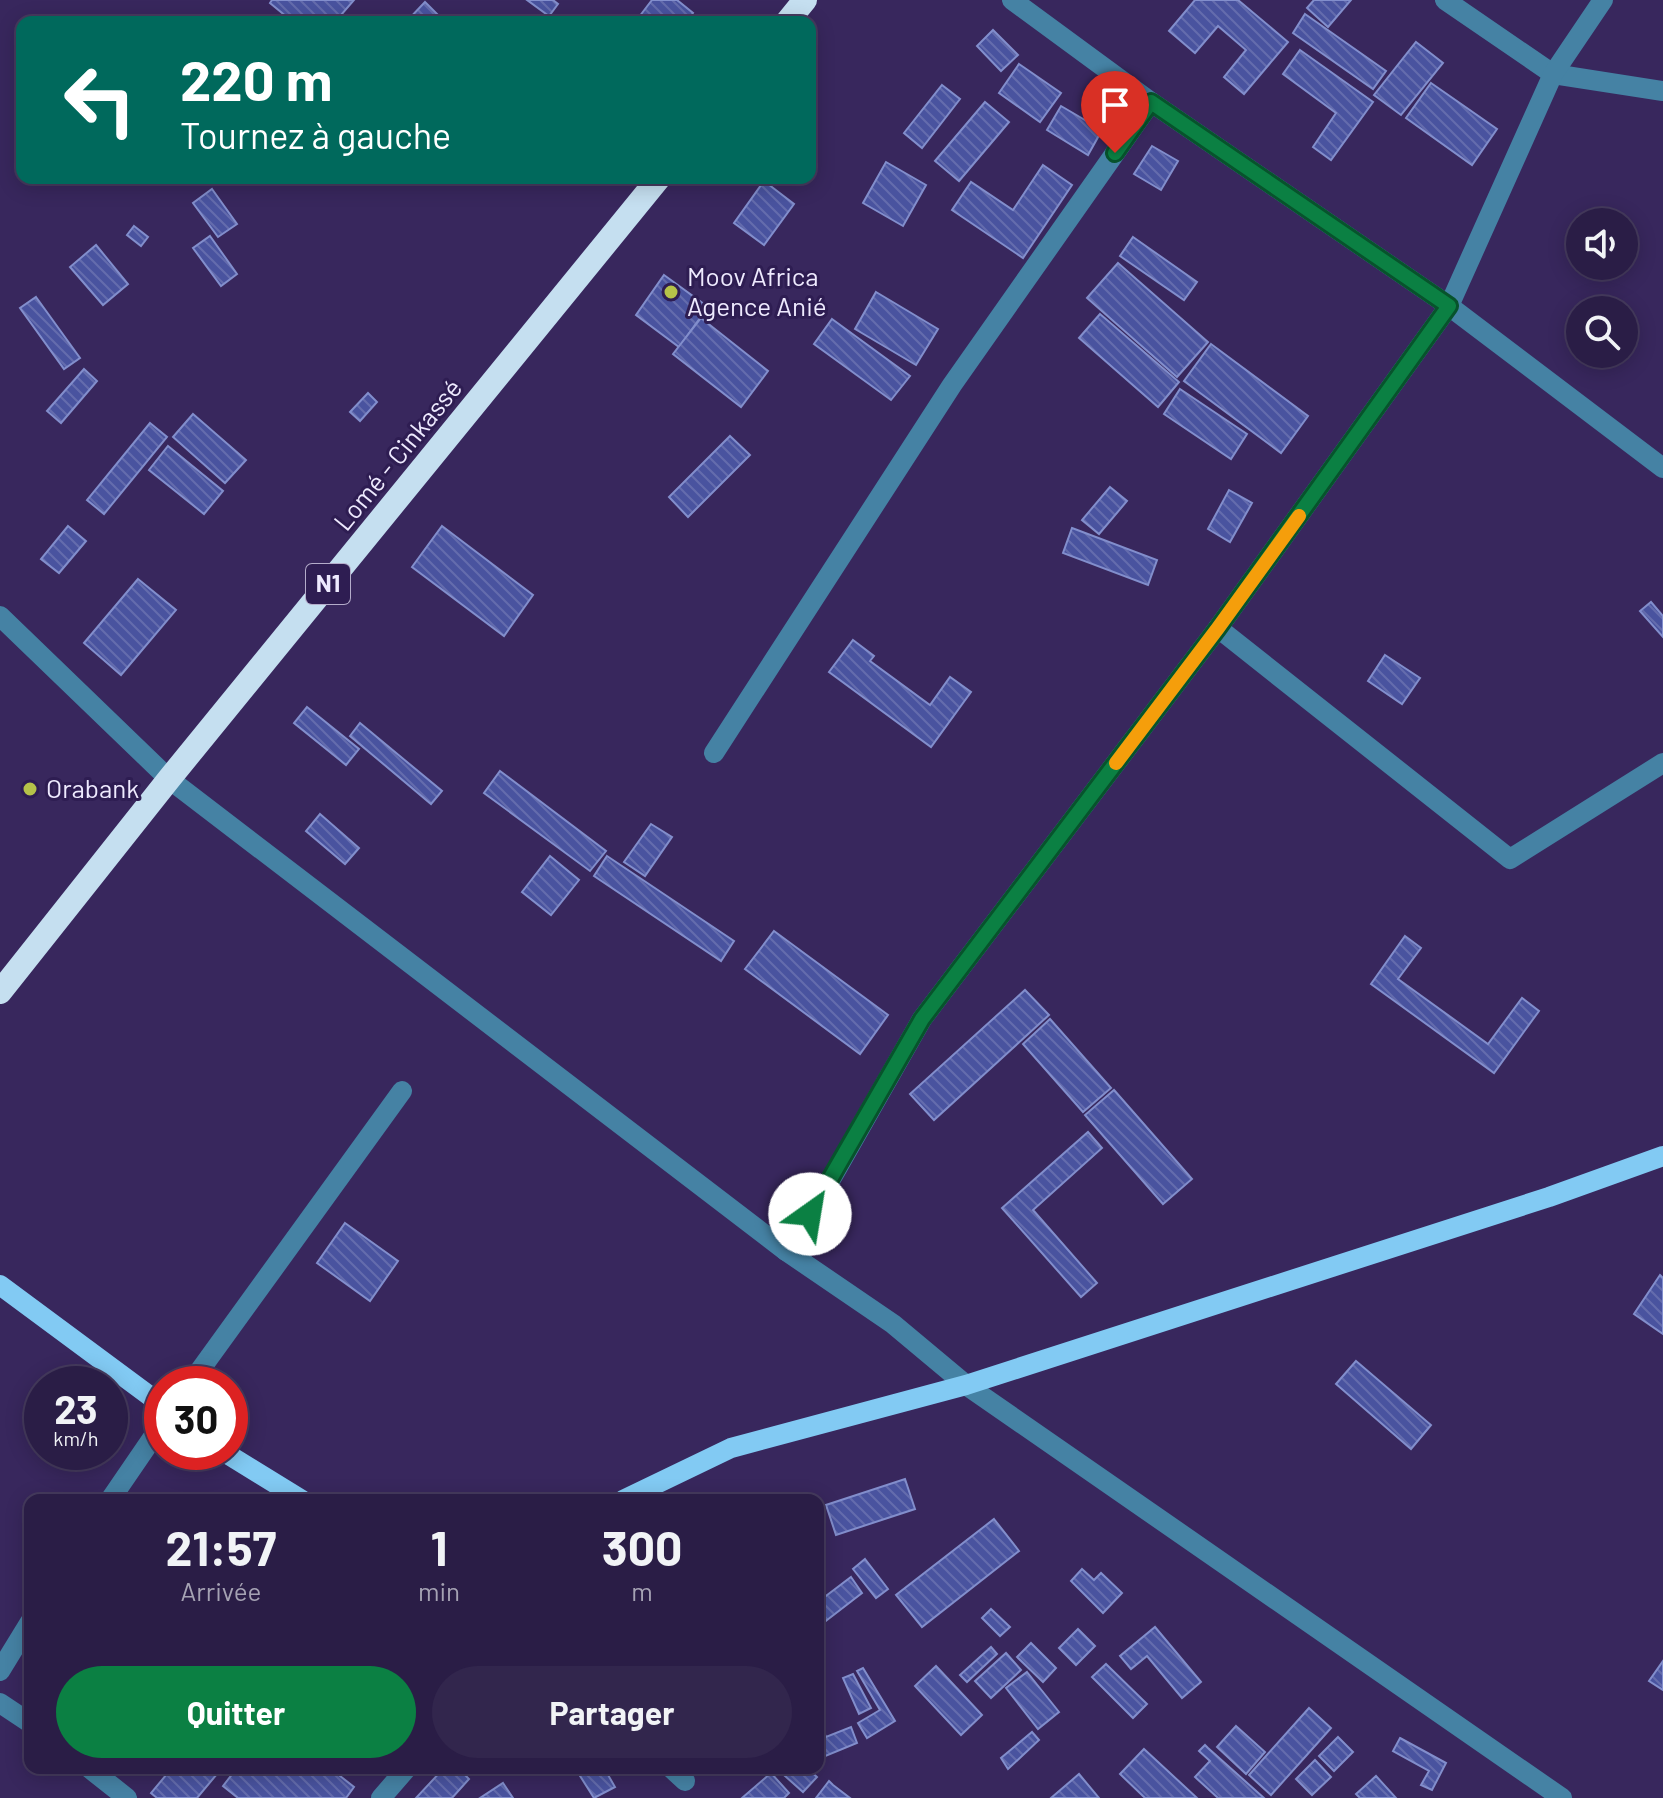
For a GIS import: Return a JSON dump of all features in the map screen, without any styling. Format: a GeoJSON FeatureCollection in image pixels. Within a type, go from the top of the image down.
{"type":"FeatureCollection","features":[{"type":"Feature","properties":{"kind":"highway"},"geometry":{"type":"LineString","coordinates":[[792,16],[805,0]]}},
{"type":"Feature","properties":{"kind":"highway","name":"Lomé - Cinkassé"},"geometry":{"type":"LineString","coordinates":[[0,992],[169,779],[654,184]]}},
{"type":"Feature","properties":{"kind":"main road"},"geometry":{"type":"LineString","coordinates":[[635,1494],[731,1448],[966,1385],[1534,1202],[1663,1156]]}},
{"type":"Feature","properties":{"kind":"main road"},"geometry":{"type":"LineString","coordinates":[[0,1285],[144,1392]]}},
{"type":"Feature","properties":{"kind":"main road"},"geometry":{"type":"LineString","coordinates":[[248,1467],[292,1494]]}},
{"type":"Feature","properties":{"kind":"street"},"geometry":{"type":"LineString","coordinates":[[1012,0],[1151,102],[1449,306],[1663,468]]}},
{"type":"Feature","properties":{"kind":"street"},"geometry":{"type":"LineString","coordinates":[[1445,0],[1553,74],[1663,91]]}},
{"type":"Feature","properties":{"kind":"street"},"geometry":{"type":"LineString","coordinates":[[786,1251],[822,1195],[922,1019],[1218,628],[1449,306],[1553,74],[1603,0]]}},
{"type":"Feature","properties":{"kind":"street"},"geometry":{"type":"LineString","coordinates":[[714,753],[952,385],[1151,102]]}},
{"type":"Feature","properties":{"kind":"street"},"geometry":{"type":"LineString","coordinates":[[0,616],[169,779],[786,1251],[893,1324],[966,1385],[1562,1798]]}},
{"type":"Feature","properties":{"kind":"street"},"geometry":{"type":"LineString","coordinates":[[1218,628],[1510,859],[1663,763]]}},
{"type":"Feature","properties":{"kind":"street"},"geometry":{"type":"LineString","coordinates":[[203,1366],[402,1091]]}},
{"type":"Feature","properties":{"kind":"street"},"geometry":{"type":"LineString","coordinates":[[114,1494],[144,1450]]}},
{"type":"Feature","properties":{"kind":"street"},"geometry":{"type":"LineString","coordinates":[[0,1671],[24,1632]]}},
{"type":"Feature","properties":{"kind":"street"},"geometry":{"type":"LineString","coordinates":[[0,1703],[24,1719]]}},
{"type":"Feature","properties":{"kind":"street"},"geometry":{"type":"LineString","coordinates":[[97,1774],[127,1798]]}},
{"type":"Feature","properties":{"kind":"street"},"geometry":{"type":"LineString","coordinates":[[381,1798],[402,1774]]}},
{"type":"Feature","properties":{"kind":"building"},"geometry":{"type":"Polygon","coordinates":[[[272,0],[354,0],[340,16],[286,16],[270,3],[272,0]]]}},
{"type":"Feature","properties":{"kind":"building"},"geometry":{"type":"Polygon","coordinates":[[[527,0],[553,0],[558,4],[549,16],[527,0]]]}},
{"type":"Feature","properties":{"kind":"building"},"geometry":{"type":"Polygon","coordinates":[[[652,0],[677,0],[693,13],[691,16],[640,16],[652,0]]]}},
{"type":"Feature","properties":{"kind":"building"},"geometry":{"type":"Polygon","coordinates":[[[1195,0],[1238,0],[1288,42],[1244,94],[1224,77],[1246,50],[1218,26],[1195,53],[1169,31],[1195,0]]]}},
{"type":"Feature","properties":{"kind":"building"},"geometry":{"type":"Polygon","coordinates":[[[1314,0],[1351,0],[1328,27],[1307,8],[1314,0]]]}},
{"type":"Feature","properties":{"kind":"building"},"geometry":{"type":"Polygon","coordinates":[[[425,2],[439,16],[412,16],[425,2]]]}},
{"type":"Feature","properties":{"kind":"building"},"geometry":{"type":"Polygon","coordinates":[[[1305,14],[1386,71],[1373,89],[1293,33],[1305,14]]]}},
{"type":"Feature","properties":{"kind":"building"},"geometry":{"type":"Polygon","coordinates":[[[993,30],[1018,55],[1001,71],[977,46],[993,30]]]}},
{"type":"Feature","properties":{"kind":"building"},"geometry":{"type":"Polygon","coordinates":[[[1416,42],[1443,63],[1401,115],[1374,95],[1416,42]]]}},
{"type":"Feature","properties":{"kind":"building"},"geometry":{"type":"Polygon","coordinates":[[[1300,50],[1373,102],[1331,160],[1313,147],[1336,113],[1283,74],[1300,50]]]}},
{"type":"Feature","properties":{"kind":"building"},"geometry":{"type":"Polygon","coordinates":[[[1019,64],[1061,93],[1040,122],[999,93],[1019,64]]]}},
{"type":"Feature","properties":{"kind":"building"},"geometry":{"type":"Polygon","coordinates":[[[1431,83],[1497,129],[1472,165],[1406,118],[1431,83]]]}},
{"type":"Feature","properties":{"kind":"building"},"geometry":{"type":"Polygon","coordinates":[[[1100,84],[1117,95],[1102,120],[1084,109],[1100,84]]]}},
{"type":"Feature","properties":{"kind":"building"},"geometry":{"type":"Polygon","coordinates":[[[942,85],[960,99],[922,148],[904,133],[942,85]]]}},
{"type":"Feature","properties":{"kind":"building"},"geometry":{"type":"Polygon","coordinates":[[[985,102],[1009,122],[959,181],[935,161],[985,102]]]}},
{"type":"Feature","properties":{"kind":"building"},"geometry":{"type":"Polygon","coordinates":[[[1061,106],[1102,130],[1088,155],[1047,130],[1061,106]]]}},
{"type":"Feature","properties":{"kind":"building"},"geometry":{"type":"Polygon","coordinates":[[[1152,146],[1178,161],[1161,190],[1134,174],[1152,146]]]}},
{"type":"Feature","properties":{"kind":"building"},"geometry":{"type":"Polygon","coordinates":[[[886,162],[926,185],[903,226],[863,203],[886,162]]]}},
{"type":"Feature","properties":{"kind":"building"},"geometry":{"type":"Polygon","coordinates":[[[1043,165],[1072,185],[1023,258],[952,210],[971,182],[1013,210],[1043,165]]]}},
{"type":"Feature","properties":{"kind":"building"},"geometry":{"type":"Polygon","coordinates":[[[762,184],[768,184],[794,204],[764,245],[734,223],[762,184]]]}},
{"type":"Feature","properties":{"kind":"building"},"geometry":{"type":"Polygon","coordinates":[[[212,189],[237,224],[218,237],[193,203],[212,189]]]}},
{"type":"Feature","properties":{"kind":"building"},"geometry":{"type":"Polygon","coordinates":[[[134,226],[148,237],[141,246],[127,235],[134,226]]]}},
{"type":"Feature","properties":{"kind":"building"},"geometry":{"type":"Polygon","coordinates":[[[210,236],[237,274],[221,286],[193,248],[210,236]]]}},
{"type":"Feature","properties":{"kind":"building"},"geometry":{"type":"Polygon","coordinates":[[[1133,237],[1197,282],[1184,300],[1120,256],[1133,237]]]}},
{"type":"Feature","properties":{"kind":"building"},"geometry":{"type":"Polygon","coordinates":[[[96,245],[128,284],[103,305],[70,267],[96,245]]]}},
{"type":"Feature","properties":{"kind":"building"},"geometry":{"type":"Polygon","coordinates":[[[1118,263],[1208,342],[1177,377],[1087,298],[1118,263]]]}},
{"type":"Feature","properties":{"kind":"building"},"geometry":{"type":"Polygon","coordinates":[[[664,275],[708,307],[679,347],[636,315],[664,275]]]}},
{"type":"Feature","properties":{"kind":"building"},"geometry":{"type":"Polygon","coordinates":[[[876,292],[938,329],[916,365],[855,329],[876,292]]]}},
{"type":"Feature","properties":{"kind":"building"},"geometry":{"type":"Polygon","coordinates":[[[36,297],[80,358],[64,369],[20,308],[36,297]]]}},
{"type":"Feature","properties":{"kind":"building"},"geometry":{"type":"Polygon","coordinates":[[[1100,314],[1179,382],[1158,407],[1079,338],[1100,314]]]}},
{"type":"Feature","properties":{"kind":"building"},"geometry":{"type":"Polygon","coordinates":[[[701,318],[768,371],[741,407],[673,354],[701,318]]]}},
{"type":"Feature","properties":{"kind":"building"},"geometry":{"type":"Polygon","coordinates":[[[832,319],[910,376],[891,400],[814,344],[832,319]]]}},
{"type":"Feature","properties":{"kind":"building"},"geometry":{"type":"Polygon","coordinates":[[[1211,344],[1308,416],[1281,453],[1184,381],[1211,344]]]}},
{"type":"Feature","properties":{"kind":"building"},"geometry":{"type":"Polygon","coordinates":[[[84,369],[97,381],[61,423],[47,411],[84,369]]]}},
{"type":"Feature","properties":{"kind":"building"},"geometry":{"type":"Polygon","coordinates":[[[1180,389],[1247,434],[1231,459],[1164,414],[1180,389]]]}},
{"type":"Feature","properties":{"kind":"building"},"geometry":{"type":"Polygon","coordinates":[[[368,393],[377,402],[360,421],[350,412],[368,393]]]}},
{"type":"Feature","properties":{"kind":"building"},"geometry":{"type":"Polygon","coordinates":[[[193,414],[246,460],[225,483],[173,437],[193,414]]]}},
{"type":"Feature","properties":{"kind":"building"},"geometry":{"type":"Polygon","coordinates":[[[150,423],[167,437],[104,514],[87,500],[150,423]]]}},
{"type":"Feature","properties":{"kind":"building"},"geometry":{"type":"Polygon","coordinates":[[[730,436],[750,455],[688,517],[669,497],[730,436]]]}},
{"type":"Feature","properties":{"kind":"building"},"geometry":{"type":"Polygon","coordinates":[[[168,446],[223,491],[204,514],[149,470],[168,446]]]}},
{"type":"Feature","properties":{"kind":"building"},"geometry":{"type":"Polygon","coordinates":[[[1110,487],[1127,501],[1099,534],[1082,520],[1110,487]]]}},
{"type":"Feature","properties":{"kind":"building"},"geometry":{"type":"Polygon","coordinates":[[[1229,490],[1252,503],[1230,542],[1208,529],[1229,490]]]}},
{"type":"Feature","properties":{"kind":"building"},"geometry":{"type":"Polygon","coordinates":[[[68,526],[86,541],[59,573],[41,559],[68,526]]]}},
{"type":"Feature","properties":{"kind":"building"},"geometry":{"type":"Polygon","coordinates":[[[442,526],[533,595],[504,636],[412,567],[442,526]]]}},
{"type":"Feature","properties":{"kind":"building"},"geometry":{"type":"Polygon","coordinates":[[[1072,528],[1157,560],[1148,585],[1063,553],[1072,528]]]}},
{"type":"Feature","properties":{"kind":"building"},"geometry":{"type":"Polygon","coordinates":[[[138,579],[176,610],[121,675],[84,643],[138,579]]]}},
{"type":"Feature","properties":{"kind":"building"},"geometry":{"type":"Polygon","coordinates":[[[1651,602],[1663,616],[1663,637],[1640,611],[1651,602]]]}},
{"type":"Feature","properties":{"kind":"building"},"geometry":{"type":"Polygon","coordinates":[[[853,640],[874,656],[870,661],[930,705],[950,677],[971,692],[931,747],[829,672],[853,640]]]}},
{"type":"Feature","properties":{"kind":"building"},"geometry":{"type":"Polygon","coordinates":[[[1385,655],[1420,678],[1402,704],[1368,681],[1385,655]]]}},
{"type":"Feature","properties":{"kind":"building"},"geometry":{"type":"Polygon","coordinates":[[[307,707],[359,749],[346,765],[294,723],[307,707]]]}},
{"type":"Feature","properties":{"kind":"building"},"geometry":{"type":"Polygon","coordinates":[[[360,723],[442,791],[431,804],[350,736],[360,723]]]}},
{"type":"Feature","properties":{"kind":"building"},"geometry":{"type":"Polygon","coordinates":[[[500,771],[606,851],[590,871],[484,793],[500,771]]]}},
{"type":"Feature","properties":{"kind":"building"},"geometry":{"type":"Polygon","coordinates":[[[320,814],[359,848],[345,864],[306,831],[320,814]]]}},
{"type":"Feature","properties":{"kind":"building"},"geometry":{"type":"Polygon","coordinates":[[[651,824],[672,837],[645,876],[624,862],[651,824]]]}},
{"type":"Feature","properties":{"kind":"building"},"geometry":{"type":"Polygon","coordinates":[[[550,856],[579,880],[551,915],[522,892],[550,856]]]}},
{"type":"Feature","properties":{"kind":"building"},"geometry":{"type":"Polygon","coordinates":[[[607,856],[734,941],[721,961],[594,876],[607,856]]]}},
{"type":"Feature","properties":{"kind":"building"},"geometry":{"type":"Polygon","coordinates":[[[774,931],[888,1015],[860,1054],[745,969],[774,931]]]}},
{"type":"Feature","properties":{"kind":"building"},"geometry":{"type":"Polygon","coordinates":[[[1405,936],[1421,948],[1398,979],[1488,1044],[1522,998],[1539,1011],[1494,1073],[1371,984],[1405,936]]]}},
{"type":"Feature","properties":{"kind":"building"},"geometry":{"type":"Polygon","coordinates":[[[1025,990],[1049,1015],[934,1120],[910,1094],[1025,990]]]}},
{"type":"Feature","properties":{"kind":"building"},"geometry":{"type":"Polygon","coordinates":[[[1050,1019],[1111,1088],[1083,1112],[1023,1044],[1050,1019]]]}},
{"type":"Feature","properties":{"kind":"building"},"geometry":{"type":"Polygon","coordinates":[[[1114,1090],[1192,1179],[1163,1204],[1085,1115],[1114,1090]]]}},
{"type":"Feature","properties":{"kind":"building"},"geometry":{"type":"Polygon","coordinates":[[[1088,1132],[1102,1148],[1033,1210],[1097,1283],[1081,1297],[1002,1208],[1088,1132]]]}},
{"type":"Feature","properties":{"kind":"building"},"geometry":{"type":"Polygon","coordinates":[[[345,1223],[398,1261],[370,1301],[317,1263],[345,1223]]]}},
{"type":"Feature","properties":{"kind":"building"},"geometry":{"type":"Polygon","coordinates":[[[1660,1275],[1663,1278],[1663,1334],[1634,1314],[1660,1275]]]}},
{"type":"Feature","properties":{"kind":"building"},"geometry":{"type":"Polygon","coordinates":[[[1356,1361],[1431,1425],[1411,1449],[1336,1384],[1356,1361]]]}},
{"type":"Feature","properties":{"kind":"building"},"geometry":{"type":"Polygon","coordinates":[[[905,1479],[915,1509],[836,1535],[826,1505],[905,1479]]]}},
{"type":"Feature","properties":{"kind":"building"},"geometry":{"type":"Polygon","coordinates":[[[994,1519],[1019,1551],[922,1627],[896,1595],[994,1519]]]}},
{"type":"Feature","properties":{"kind":"building"},"geometry":{"type":"Polygon","coordinates":[[[865,1559],[888,1589],[876,1598],[853,1569],[865,1559]]]}},
{"type":"Feature","properties":{"kind":"building"},"geometry":{"type":"Polygon","coordinates":[[[1082,1569],[1094,1580],[1101,1573],[1122,1593],[1103,1613],[1071,1581],[1082,1569]]]}},
{"type":"Feature","properties":{"kind":"building"},"geometry":{"type":"Polygon","coordinates":[[[851,1577],[862,1593],[824,1622],[824,1597],[851,1577]]]}},
{"type":"Feature","properties":{"kind":"building"},"geometry":{"type":"Polygon","coordinates":[[[991,1609],[1010,1627],[1000,1636],[982,1618],[991,1609]]]}},
{"type":"Feature","properties":{"kind":"building"},"geometry":{"type":"Polygon","coordinates":[[[1155,1627],[1201,1682],[1182,1698],[1147,1656],[1131,1669],[1120,1656],[1155,1627]]]}},
{"type":"Feature","properties":{"kind":"building"},"geometry":{"type":"Polygon","coordinates":[[[1078,1629],[1095,1646],[1076,1665],[1059,1648],[1078,1629]]]}},
{"type":"Feature","properties":{"kind":"building"},"geometry":{"type":"Polygon","coordinates":[[[1031,1643],[1056,1668],[1043,1682],[1017,1657],[1031,1643]]]}},
{"type":"Feature","properties":{"kind":"building"},"geometry":{"type":"Polygon","coordinates":[[[991,1647],[997,1654],[967,1682],[960,1675],[991,1647]]]}},
{"type":"Feature","properties":{"kind":"building"},"geometry":{"type":"Polygon","coordinates":[[[1006,1653],[1021,1670],[991,1698],[975,1681],[1006,1653]]]}},
{"type":"Feature","properties":{"kind":"building"},"geometry":{"type":"Polygon","coordinates":[[[1663,1661],[1663,1690],[1649,1681],[1663,1661]]]}},
{"type":"Feature","properties":{"kind":"building"},"geometry":{"type":"Polygon","coordinates":[[[1106,1664],[1147,1704],[1133,1718],[1092,1677],[1106,1664]]]}},
{"type":"Feature","properties":{"kind":"building"},"geometry":{"type":"Polygon","coordinates":[[[936,1666],[982,1715],[961,1735],[915,1686],[936,1666]]]}},
{"type":"Feature","properties":{"kind":"building"},"geometry":{"type":"Polygon","coordinates":[[[863,1668],[895,1721],[867,1738],[858,1723],[880,1710],[857,1671],[863,1668]]]}},
{"type":"Feature","properties":{"kind":"building"},"geometry":{"type":"Polygon","coordinates":[[[1027,1672],[1059,1712],[1038,1729],[1006,1688],[1027,1672]]]}},
{"type":"Feature","properties":{"kind":"building"},"geometry":{"type":"Polygon","coordinates":[[[853,1674],[871,1708],[859,1714],[843,1678],[853,1674]]]}},
{"type":"Feature","properties":{"kind":"building"},"geometry":{"type":"Polygon","coordinates":[[[1309,1708],[1331,1728],[1271,1795],[1249,1775],[1309,1708]]]}},
{"type":"Feature","properties":{"kind":"building"},"geometry":{"type":"Polygon","coordinates":[[[1236,1726],[1265,1752],[1246,1774],[1217,1747],[1236,1726]]]}},
{"type":"Feature","properties":{"kind":"building"},"geometry":{"type":"Polygon","coordinates":[[[851,1727],[857,1743],[824,1757],[824,1732],[826,1737],[851,1727]]]}},
{"type":"Feature","properties":{"kind":"building"},"geometry":{"type":"Polygon","coordinates":[[[1032,1732],[1039,1740],[1008,1769],[1001,1758],[1032,1732]]]}},
{"type":"Feature","properties":{"kind":"building"},"geometry":{"type":"Polygon","coordinates":[[[1338,1737],[1353,1752],[1334,1771],[1319,1756],[1338,1737]]]}},
{"type":"Feature","properties":{"kind":"building"},"geometry":{"type":"Polygon","coordinates":[[[1400,1738],[1446,1763],[1432,1790],[1421,1785],[1429,1771],[1393,1751],[1400,1738]]]}},
{"type":"Feature","properties":{"kind":"building"},"geometry":{"type":"Polygon","coordinates":[[[1205,1745],[1264,1798],[1218,1798],[1195,1777],[1210,1761],[1199,1751],[1205,1745]]]}},
{"type":"Feature","properties":{"kind":"building"},"geometry":{"type":"Polygon","coordinates":[[[1144,1749],[1197,1798],[1145,1798],[1120,1774],[1144,1749]]]}},
{"type":"Feature","properties":{"kind":"building"},"geometry":{"type":"Polygon","coordinates":[[[1315,1760],[1331,1777],[1312,1795],[1296,1779],[1315,1760]]]}},
{"type":"Feature","properties":{"kind":"building"},"geometry":{"type":"Polygon","coordinates":[[[167,1774],[217,1774],[197,1798],[157,1798],[151,1793],[167,1774]]]}},
{"type":"Feature","properties":{"kind":"building"},"geometry":{"type":"Polygon","coordinates":[[[232,1774],[338,1774],[354,1787],[346,1798],[238,1798],[223,1786],[232,1774]]]}},
{"type":"Feature","properties":{"kind":"building"},"geometry":{"type":"Polygon","coordinates":[[[438,1774],[464,1774],[469,1779],[452,1798],[416,1798],[438,1774]]]}},
{"type":"Feature","properties":{"kind":"building"},"geometry":{"type":"Polygon","coordinates":[[[579,1774],[607,1774],[615,1787],[594,1798],[579,1774]]]}},
{"type":"Feature","properties":{"kind":"building"},"geometry":{"type":"Polygon","coordinates":[[[770,1774],[789,1793],[784,1798],[742,1798],[770,1774]]]}},
{"type":"Feature","properties":{"kind":"building"},"geometry":{"type":"Polygon","coordinates":[[[783,1774],[814,1774],[817,1777],[803,1792],[783,1774]]]}},
{"type":"Feature","properties":{"kind":"building"},"geometry":{"type":"Polygon","coordinates":[[[1079,1774],[1099,1798],[1051,1798],[1079,1774]]]}},
{"type":"Feature","properties":{"kind":"building"},"geometry":{"type":"Polygon","coordinates":[[[1376,1776],[1396,1798],[1360,1798],[1356,1794],[1376,1776]]]}},
{"type":"Feature","properties":{"kind":"building"},"geometry":{"type":"Polygon","coordinates":[[[829,1781],[833,1785],[850,1798],[816,1798],[829,1781]]]}},
{"type":"Feature","properties":{"kind":"building"},"geometry":{"type":"Polygon","coordinates":[[[503,1783],[513,1798],[480,1798],[503,1783]]]}},
{"type":"Feature","properties":{"kind":"slow traffic"},"geometry":{"type":"LineString","coordinates":[[1116,763],[1299,516]]}},
{"type":"Feature","properties":{"kind":"place","name":"Moov Africa Agence Anié"},"geometry":{"type":"Point","coordinates":[671,292]}},
{"type":"Feature","properties":{"kind":"place","name":"Orabank"},"geometry":{"type":"Point","coordinates":[30,789]}},
{"type":"Feature","properties":{"kind":"route"},"geometry":{"type":"LineString","coordinates":[[810,1214],[922,1019],[1218,628],[1449,306],[1151,102],[1115,153]]}}]}
